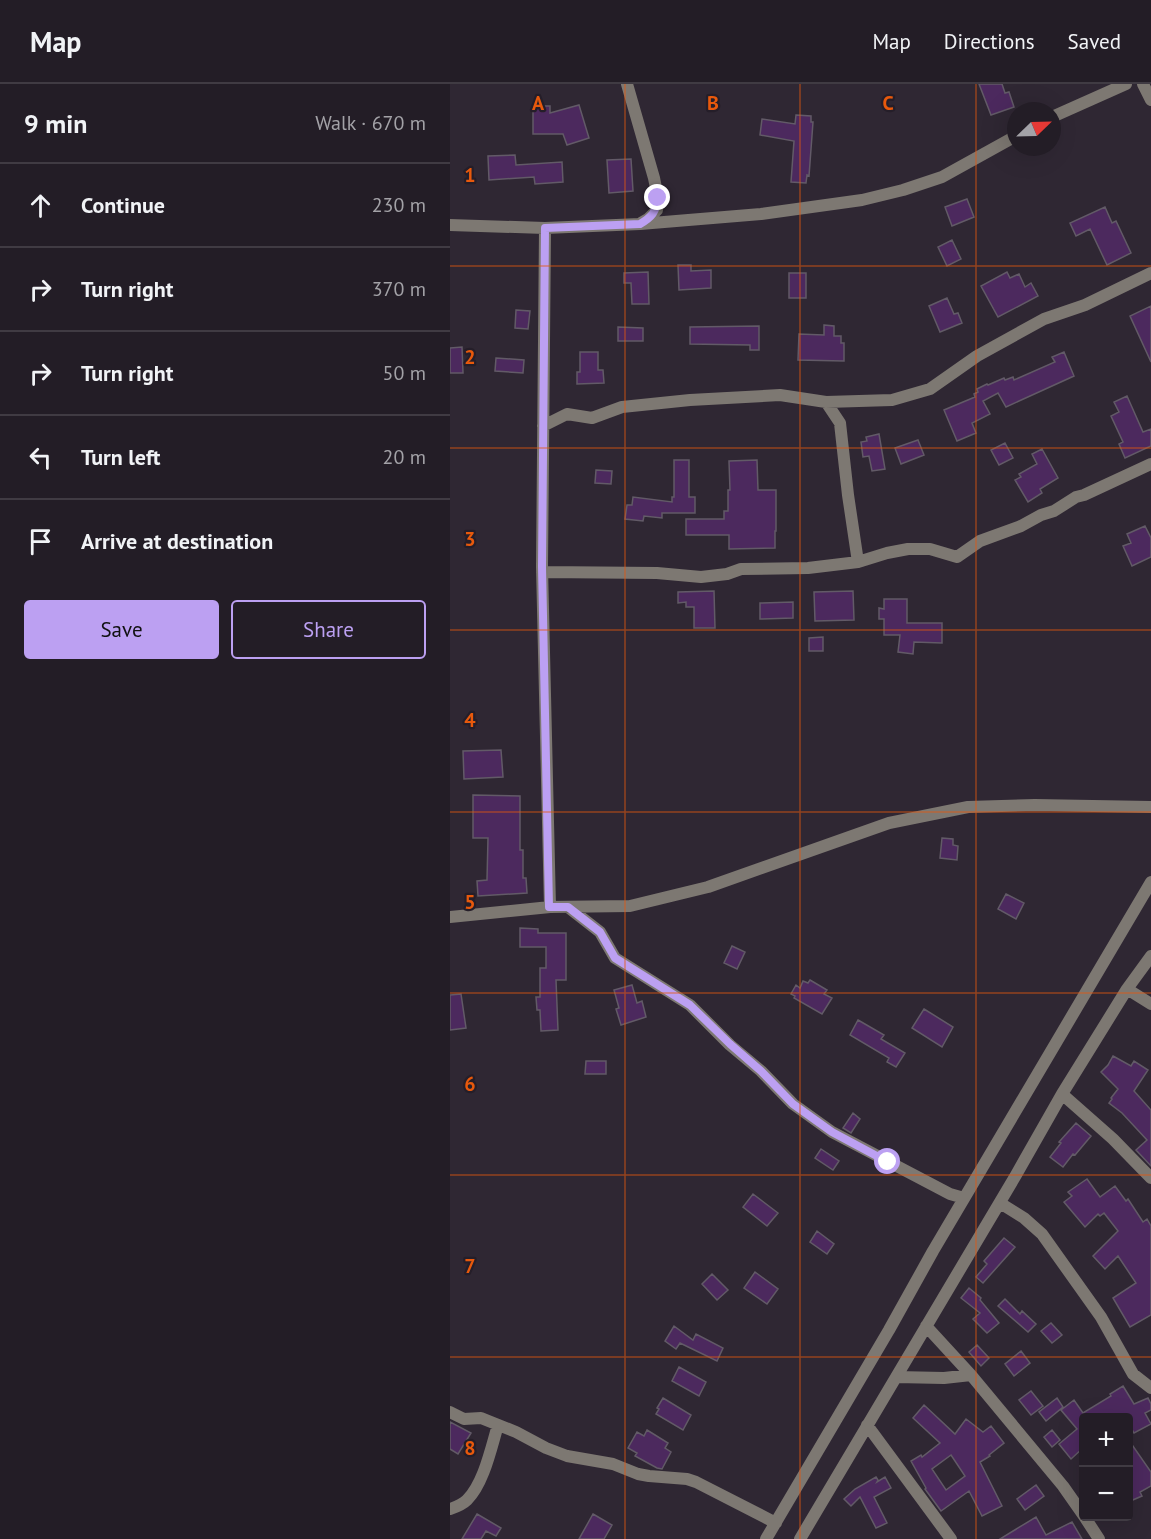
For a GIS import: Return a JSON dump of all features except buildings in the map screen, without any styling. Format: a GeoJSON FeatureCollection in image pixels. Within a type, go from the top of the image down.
{"type":"FeatureCollection","features":[{"type":"Feature","properties":{"kind":"street"},"geometry":{"type":"LineString","coordinates":[[627,84],[658,198],[657,210],[640,224]]}},
{"type":"Feature","properties":{"kind":"street"},"geometry":{"type":"LineString","coordinates":[[1061,113],[1126,84]]}},
{"type":"Feature","properties":{"kind":"street"},"geometry":{"type":"LineString","coordinates":[[1143,84],[1151,100]]}},
{"type":"Feature","properties":{"kind":"street"},"geometry":{"type":"LineString","coordinates":[[450,225],[545,228],[640,224],[761,214],[862,200],[942,177],[1007,141]]}},
{"type":"Feature","properties":{"kind":"street"},"geometry":{"type":"LineString","coordinates":[[545,228],[542,572],[549,907]]}},
{"type":"Feature","properties":{"kind":"street"},"geometry":{"type":"LineString","coordinates":[[543,426],[567,414],[592,418],[622,407],[690,400],[780,395],[826,402],[892,400],[930,389],[977,356],[1044,319],[1085,305],[1151,273]]}},
{"type":"Feature","properties":{"kind":"street"},"geometry":{"type":"LineString","coordinates":[[826,402],[840,423],[858,562]]}},
{"type":"Feature","properties":{"kind":"street"},"geometry":{"type":"LineString","coordinates":[[542,572],[657,573],[701,577],[727,574],[741,569],[808,568],[858,562],[908,549],[930,549],[957,557],[980,541],[1021,526],[1054,511],[1076,497],[1151,464]]}},
{"type":"Feature","properties":{"kind":"street"},"geometry":{"type":"LineString","coordinates":[[450,917],[549,907],[630,906],[708,887],[889,823],[968,807],[1035,805],[1151,807]]}},
{"type":"Feature","properties":{"kind":"street"},"geometry":{"type":"LineString","coordinates":[[766,1539],[1151,882]]}},
{"type":"Feature","properties":{"kind":"street"},"geometry":{"type":"LineString","coordinates":[[568,907],[600,932],[615,958],[690,1005],[793,1104],[832,1132],[950,1194],[964,1198]]}},
{"type":"Feature","properties":{"kind":"street"},"geometry":{"type":"LineString","coordinates":[[800,1539],[1000,1203],[1062,1094],[1127,989],[1151,956]]}},
{"type":"Feature","properties":{"kind":"street"},"geometry":{"type":"LineString","coordinates":[[1127,989],[1151,1004]]}},
{"type":"Feature","properties":{"kind":"street"},"geometry":{"type":"LineString","coordinates":[[1062,1094],[1113,1139],[1151,1178]]}},
{"type":"Feature","properties":{"kind":"street"},"geometry":{"type":"LineString","coordinates":[[1000,1203],[1024,1218],[1042,1234],[1101,1317],[1132,1374],[1151,1388]]}},
{"type":"Feature","properties":{"kind":"street"},"geometry":{"type":"LineString","coordinates":[[926,1326],[971,1375],[1063,1486],[1079,1509]]}},
{"type":"Feature","properties":{"kind":"street"},"geometry":{"type":"LineString","coordinates":[[896,1377],[944,1378],[971,1375]]}},
{"type":"Feature","properties":{"kind":"street"},"geometry":{"type":"LineString","coordinates":[[450,1412],[464,1419],[481,1418],[567,1456],[613,1464],[638,1474],[696,1482],[776,1523]]}},
{"type":"Feature","properties":{"kind":"street"},"geometry":{"type":"LineString","coordinates":[[450,1509],[467,1500],[476,1489],[498,1425]]}},
{"type":"Feature","properties":{"kind":"street"},"geometry":{"type":"LineString","coordinates":[[867,1425],[951,1539]]}},
{"type":"Feature","properties":{"kind":"street"},"geometry":{"type":"LineString","coordinates":[[1087,1521],[1099,1539]]}},
{"type":"Feature","properties":{"kind":"route"},"geometry":{"type":"LineString","coordinates":[[658,198],[657,210],[640,224],[545,228],[542,567],[549,907],[568,907],[600,932],[615,958],[690,1005],[793,1104],[832,1132],[888,1162]]}}]}
